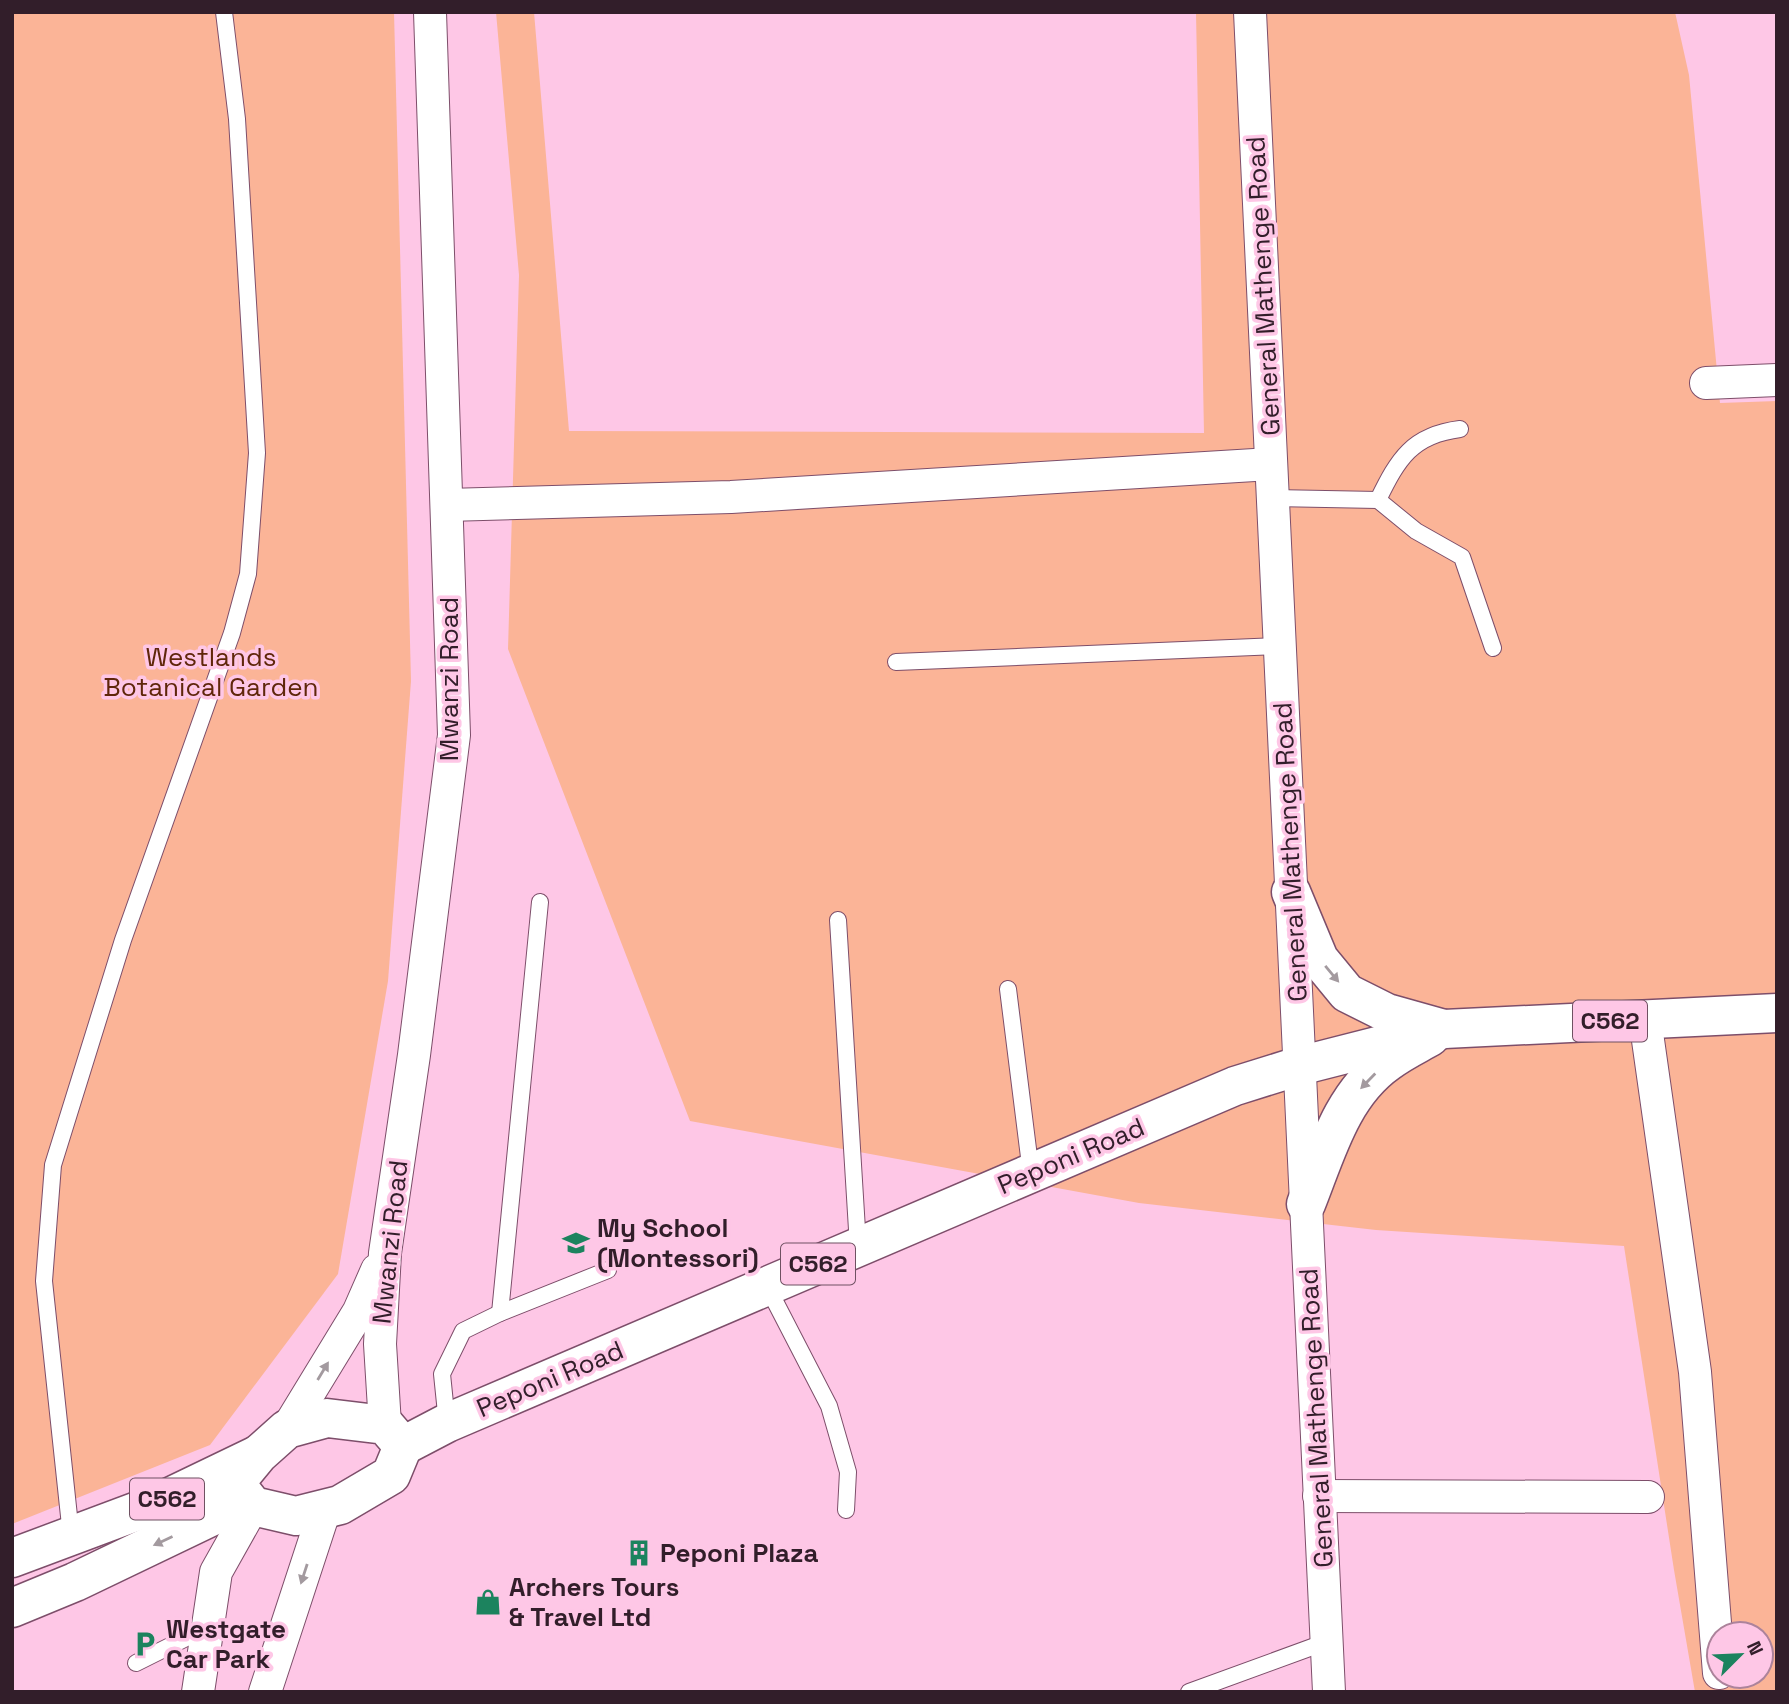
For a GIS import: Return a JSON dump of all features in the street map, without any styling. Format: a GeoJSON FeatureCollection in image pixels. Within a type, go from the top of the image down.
{"type":"FeatureCollection","features":[{"type":"Feature","properties":{"kind":"main road"},"geometry":{"type":"LineString","coordinates":[[1292,892],[1319,959],[1347,993],[1387,1013],[1444,1029]]}},
{"type":"Feature","properties":{"kind":"main road","name":"Peponi Road"},"geometry":{"type":"LineString","coordinates":[[394,1435],[447,1423],[1235,1086],[1299,1055],[1444,1029],[1777,1013]]}},
{"type":"Feature","properties":{"kind":"main road"},"geometry":{"type":"LineString","coordinates":[[1306,1204],[1335,1127],[1359,1091],[1386,1062],[1444,1029]]}},
{"type":"Feature","properties":{"kind":"main road"},"geometry":{"type":"LineString","coordinates":[[327,1418],[394,1435],[391,1475],[340,1506],[296,1516],[250,1503],[235,1483],[259,1454],[287,1429],[327,1418]]}},
{"type":"Feature","properties":{"kind":"main road","name":"C562"},"geometry":{"type":"LineString","coordinates":[[42,1547],[151,1506],[259,1454]]}},
{"type":"Feature","properties":{"kind":"main road","name":"C562"},"geometry":{"type":"LineString","coordinates":[[12,1608],[250,1503]]}},
{"type":"Feature","properties":{"kind":"street","name":"Mwanzi Road"},"geometry":{"type":"LineString","coordinates":[[394,1435],[380,1344],[385,1253],[414,1055],[454,735],[430,12]]}},
{"type":"Feature","properties":{"kind":"street","name":"General Mathenge Road"},"geometry":{"type":"LineString","coordinates":[[1250,12],[1329,1692]]}},
{"type":"Feature","properties":{"kind":"street"},"geometry":{"type":"LineString","coordinates":[[1706,383],[1777,380]]}},
{"type":"Feature","properties":{"kind":"street"},"geometry":{"type":"LineString","coordinates":[[447,505],[731,497],[1271,464]]}},
{"type":"Feature","properties":{"kind":"street"},"geometry":{"type":"LineString","coordinates":[[1645,1019],[1695,1372],[1715,1620]]}},
{"type":"Feature","properties":{"kind":"street"},"geometry":{"type":"LineString","coordinates":[[287,1429],[359,1311],[385,1253]]}},
{"type":"Feature","properties":{"kind":"street"},"geometry":{"type":"LineString","coordinates":[[1319,1496],[1648,1497]]}},
{"type":"Feature","properties":{"kind":"street"},"geometry":{"type":"LineString","coordinates":[[198,1692],[216,1572],[250,1503]]}},
{"type":"Feature","properties":{"kind":"street"},"geometry":{"type":"LineString","coordinates":[[265,1692],[325,1509]]}},
{"type":"Feature","properties":{"kind":"lane"},"geometry":{"type":"LineString","coordinates":[[42,1547],[44,1281],[53,1165],[123,940],[232,633],[248,574],[257,453],[237,120],[225,12]]}},
{"type":"Feature","properties":{"kind":"lane"},"geometry":{"type":"LineString","coordinates":[[1378,500],[1391,472],[1418,442],[1440,432],[1460,429]]}},
{"type":"Feature","properties":{"kind":"lane"},"geometry":{"type":"LineString","coordinates":[[1273,498],[1378,500],[1416,531],[1462,557],[1493,648]]}},
{"type":"Feature","properties":{"kind":"lane"},"geometry":{"type":"LineString","coordinates":[[896,662],[1280,646]]}},
{"type":"Feature","properties":{"kind":"lane"},"geometry":{"type":"LineString","coordinates":[[500,1313],[540,902]]}},
{"type":"Feature","properties":{"kind":"lane"},"geometry":{"type":"LineString","coordinates":[[838,920],[858,1247]]}},
{"type":"Feature","properties":{"kind":"lane"},"geometry":{"type":"LineString","coordinates":[[1008,989],[1031,1173]]}},
{"type":"Feature","properties":{"kind":"lane"},"geometry":{"type":"LineString","coordinates":[[447,1423],[442,1374],[463,1331],[500,1313],[608,1270]]}},
{"type":"Feature","properties":{"kind":"lane"},"geometry":{"type":"LineString","coordinates":[[767,1286],[829,1406],[848,1472],[846,1510]]}},
{"type":"Feature","properties":{"kind":"lane"},"geometry":{"type":"LineString","coordinates":[[136,1663],[208,1627]]}},
{"type":"Feature","properties":{"kind":"lane"},"geometry":{"type":"LineString","coordinates":[[1189,1692],[1326,1642]]}},
{"type":"Feature","properties":{"kind":"green space","name":"Westlands Botanical Garden"},"geometry":{"type":"Polygon","coordinates":[[[12,12],[394,12],[411,681],[388,981],[338,1274],[210,1445],[12,1524],[12,12]]]}},
{"type":"Feature","properties":{"kind":"green space"},"geometry":{"type":"Polygon","coordinates":[[[496,12],[534,12],[569,431],[1204,433],[1196,12],[1675,12],[1689,75],[1720,403],[1777,401],[1777,1692],[1695,1692],[1624,1246],[1376,1230],[1139,1203],[690,1121],[508,649],[519,275],[496,12]]]}},
{"type":"Feature","properties":{"kind":"place","name":"My School (Montessori)"},"geometry":{"type":"Point","coordinates":[576,1243]}},
{"type":"Feature","properties":{"kind":"place","name":"Peponi Plaza"},"geometry":{"type":"Point","coordinates":[639,1553]}},
{"type":"Feature","properties":{"kind":"place","name":"Archers Tours & Travel Ltd"},"geometry":{"type":"Point","coordinates":[488,1602]}},
{"type":"Feature","properties":{"kind":"place","name":"Westgate Car Park"},"geometry":{"type":"Point","coordinates":[145,1644]}}]}
